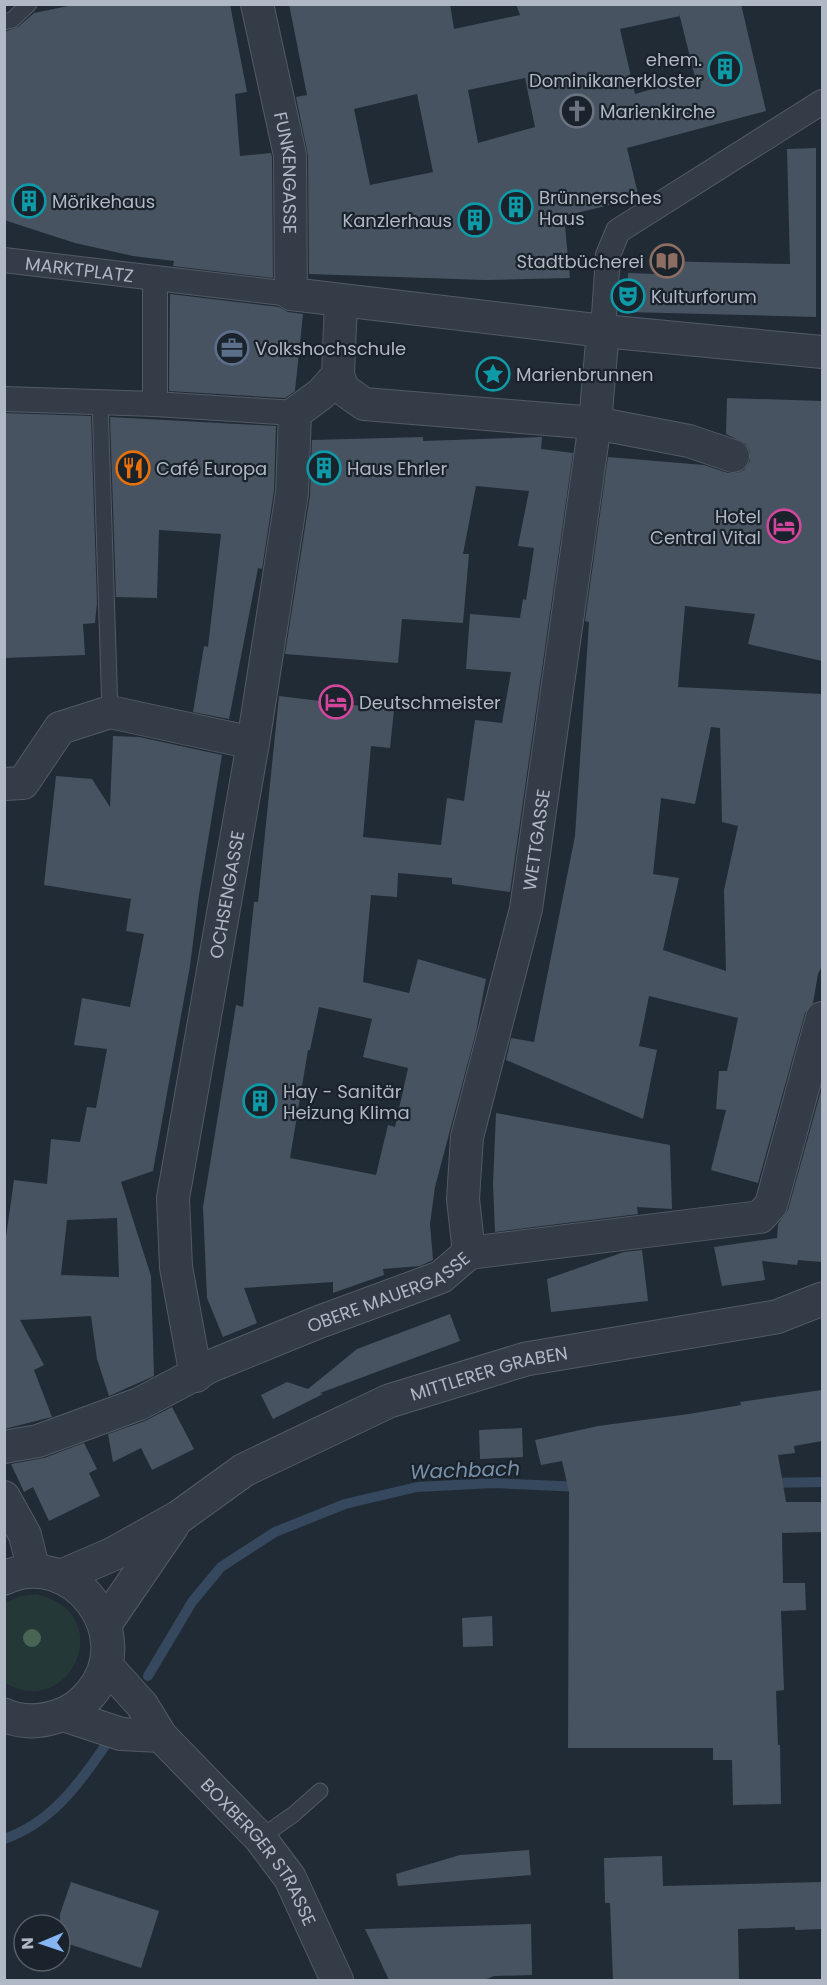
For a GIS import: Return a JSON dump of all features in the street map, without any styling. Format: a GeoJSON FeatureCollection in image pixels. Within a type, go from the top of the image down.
{"type":"FeatureCollection","features":[{"type":"Feature","properties":{"kind":"street","name":"FUNKENGASSE"},"geometry":{"type":"LineString","coordinates":[[257,4],[290,155],[291,294]]}},
{"type":"Feature","properties":{"kind":"street"},"geometry":{"type":"LineString","coordinates":[[603,331],[608,255],[618,231],[822,104]]}},
{"type":"Feature","properties":{"kind":"street","name":"MARKTPLATZ"},"geometry":{"type":"LineString","coordinates":[[4,260],[291,294]]}},
{"type":"Feature","properties":{"kind":"street","name":"MARKTPLATZ"},"geometry":{"type":"LineString","coordinates":[[155,278],[155,404]]}},
{"type":"Feature","properties":{"kind":"street"},"geometry":{"type":"LineString","coordinates":[[291,294],[603,331],[822,352]]}},
{"type":"Feature","properties":{"kind":"street"},"geometry":{"type":"LineString","coordinates":[[341,301],[338,375],[343,389],[364,404],[595,423],[689,441],[733,456]]}},
{"type":"Feature","properties":{"kind":"street","name":"WETTGASSE"},"geometry":{"type":"LineString","coordinates":[[469,1253],[463,1199],[467,1137],[526,909],[595,423],[603,331]]}},
{"type":"Feature","properties":{"kind":"street"},"geometry":{"type":"LineString","coordinates":[[4,399],[155,404],[295,413],[321,394],[338,375]]}},
{"type":"Feature","properties":{"kind":"street","name":"OCHSENGASSE"},"geometry":{"type":"LineString","coordinates":[[196,1376],[176,1267],[172,1198],[253,743],[291,493],[295,413]]}},
{"type":"Feature","properties":{"kind":"street"},"geometry":{"type":"LineString","coordinates":[[4,784],[23,783],[60,728],[110,712],[253,743]]}},
{"type":"Feature","properties":{"kind":"street","name":"OBERE MAUERGASSE"},"geometry":{"type":"LineString","coordinates":[[4,1448],[38,1441],[139,1404],[196,1376],[211,1366],[319,1322],[441,1278],[469,1253],[760,1217],[771,1204],[822,1018]]}},
{"type":"Feature","properties":{"kind":"street","name":"MITTLERER GRABEN"},"geometry":{"type":"LineString","coordinates":[[33,1575],[113,1554],[179,1517],[244,1470],[389,1401],[526,1359],[776,1317],[822,1299]]}},
{"type":"Feature","properties":{"kind":"street"},"geometry":{"type":"LineString","coordinates":[[4,1497],[25,1535],[33,1575],[81,1588],[96,1604],[105,1624],[109,1644],[106,1665],[98,1685],[83,1702],[64,1715],[46,1720],[28,1721],[6,1717]]}},
{"type":"Feature","properties":{"kind":"street","name":"MITTLERER GRABEN"},"geometry":{"type":"LineString","coordinates":[[105,1624],[179,1517]]}},
{"type":"Feature","properties":{"kind":"street","name":"BOXBERGER STRASSE"},"geometry":{"type":"LineString","coordinates":[[106,1665],[142,1705],[161,1736],[260,1838],[290,1878],[337,1980]]}},
{"type":"Feature","properties":{"kind":"street"},"geometry":{"type":"LineString","coordinates":[[64,1715],[121,1734],[161,1736]]}},
{"type":"Feature","properties":{"kind":"lane"},"geometry":{"type":"LineString","coordinates":[[4,22],[12,20],[29,4]]}},
{"type":"Feature","properties":{"kind":"lane"},"geometry":{"type":"LineString","coordinates":[[100,402],[110,712]]}},
{"type":"Feature","properties":{"kind":"lane"},"geometry":{"type":"LineString","coordinates":[[260,1838],[294,1814],[320,1791]]}},
{"type":"Feature","properties":{"kind":"green space"},"geometry":{"type":"Polygon","coordinates":[[[36,1594],[62,1605],[76,1622],[80,1642],[76,1661],[64,1678],[48,1688],[27,1691],[4,1682],[5,1603],[20,1596],[36,1594]]]}},
{"type":"Feature","properties":{"kind":"building"},"geometry":{"type":"Polygon","coordinates":[[[78,4],[230,4],[247,92],[235,94],[240,156],[271,153],[272,157],[273,278],[173,266],[174,261],[133,256],[75,243],[4,220],[4,32],[18,27],[34,13],[78,4]]]}},
{"type":"Feature","properties":{"kind":"building"},"geometry":{"type":"Polygon","coordinates":[[[289,4],[450,4],[454,29],[520,15],[516,4],[741,4],[766,111],[627,148],[639,198],[564,216],[570,278],[485,280],[309,274],[308,155],[296,97],[307,95],[289,4]],[[680,16],[620,29],[635,94],[695,77],[680,16]],[[525,78],[468,90],[478,143],[535,127],[525,78]],[[417,94],[354,109],[370,185],[433,172],[417,94]]]}},
{"type":"Feature","properties":{"kind":"building"},"geometry":{"type":"Polygon","coordinates":[[[816,148],[816,317],[627,312],[628,273],[655,274],[655,261],[790,264],[787,149],[816,148]]]}},
{"type":"Feature","properties":{"kind":"building","name":"Volkshochschule"},"geometry":{"type":"Polygon","coordinates":[[[170,294],[279,307],[288,312],[303,314],[295,391],[285,398],[169,391],[170,294]]]}},
{"type":"Feature","properties":{"kind":"building"},"geometry":{"type":"Polygon","coordinates":[[[727,398],[822,401],[822,661],[748,644],[755,614],[685,606],[678,687],[822,694],[822,966],[818,974],[813,1003],[805,1013],[758,1183],[711,1170],[726,1110],[716,1109],[719,1071],[727,1071],[738,1018],[649,996],[639,1046],[657,1050],[643,1119],[506,1060],[511,1038],[534,1042],[575,836],[589,622],[585,621],[608,457],[704,465],[728,473],[737,473],[744,470],[750,461],[750,452],[746,444],[726,434],[727,398]],[[711,727],[695,804],[661,798],[653,874],[679,878],[663,950],[726,971],[724,890],[738,826],[722,822],[720,728],[711,727]]]}},
{"type":"Feature","properties":{"kind":"building"},"geometry":{"type":"Polygon","coordinates":[[[4,413],[91,416],[97,603],[95,623],[83,624],[85,655],[4,658],[4,413]]]}},
{"type":"Feature","properties":{"kind":"building"},"geometry":{"type":"Polygon","coordinates":[[[110,417],[276,426],[274,491],[262,569],[258,568],[229,719],[193,712],[204,646],[208,647],[221,534],[159,530],[157,598],[116,597],[110,417]]]}},
{"type":"Feature","properties":{"kind":"building"},"geometry":{"type":"Polygon","coordinates":[[[423,437],[423,441],[542,437],[541,449],[573,453],[510,892],[452,884],[452,878],[398,873],[397,897],[371,895],[363,982],[409,993],[418,959],[486,979],[476,1032],[435,1187],[430,1224],[433,1260],[420,1266],[383,1269],[384,1275],[333,1293],[333,1282],[244,1288],[257,1323],[223,1337],[207,1298],[203,1207],[236,1005],[243,1007],[254,902],[258,902],[279,696],[394,710],[390,748],[371,746],[363,837],[441,845],[447,798],[464,801],[475,720],[502,723],[511,672],[466,669],[470,614],[520,618],[523,599],[526,600],[534,548],[518,546],[529,491],[476,486],[463,554],[469,554],[463,623],[402,619],[398,663],[285,654],[310,496],[312,440],[423,437]],[[319,1007],[310,1050],[308,1050],[290,1158],[376,1175],[388,1125],[395,1127],[408,1068],[363,1057],[372,1019],[319,1007]]]}},
{"type":"Feature","properties":{"kind":"building"},"geometry":{"type":"Polygon","coordinates":[[[113,736],[139,737],[222,755],[190,966],[153,1171],[121,1182],[151,1276],[154,1376],[109,1396],[97,1359],[91,1316],[20,1320],[44,1365],[34,1370],[52,1417],[4,1429],[4,1251],[14,1180],[47,1184],[51,1139],[80,1142],[87,1107],[96,1108],[107,1049],[74,1045],[82,998],[130,1007],[144,934],[126,931],[131,899],[44,885],[56,776],[92,779],[110,807],[113,736]],[[117,1218],[67,1220],[61,1275],[119,1277],[117,1218]]]}},
{"type":"Feature","properties":{"kind":"building"},"geometry":{"type":"Polygon","coordinates":[[[822,1087],[822,1262],[798,1260],[797,1265],[762,1261],[765,1280],[722,1286],[714,1247],[777,1238],[778,1224],[788,1210],[822,1087]]]}},
{"type":"Feature","properties":{"kind":"building"},"geometry":{"type":"Polygon","coordinates":[[[496,1113],[670,1145],[672,1209],[637,1207],[638,1214],[495,1232],[493,1184],[496,1113]]]}},
{"type":"Feature","properties":{"kind":"building"},"geometry":{"type":"Polygon","coordinates":[[[642,1250],[648,1301],[551,1312],[547,1279],[624,1252],[642,1250]]]}},
{"type":"Feature","properties":{"kind":"building"},"geometry":{"type":"Polygon","coordinates":[[[450,1314],[460,1341],[320,1393],[323,1394],[273,1419],[261,1395],[287,1382],[308,1389],[357,1349],[450,1314]]]}},
{"type":"Feature","properties":{"kind":"building"},"geometry":{"type":"Polygon","coordinates":[[[822,1390],[822,1441],[794,1446],[795,1453],[778,1455],[786,1502],[822,1502],[822,1532],[782,1533],[783,1583],[805,1583],[806,1610],[781,1611],[784,1690],[776,1691],[781,1804],[733,1805],[732,1760],[713,1760],[713,1748],[568,1748],[569,1492],[562,1461],[541,1465],[535,1440],[598,1426],[689,1414],[741,1405],[740,1402],[822,1390]]]}},
{"type":"Feature","properties":{"kind":"building"},"geometry":{"type":"Polygon","coordinates":[[[172,1407],[194,1449],[152,1470],[141,1448],[113,1462],[108,1434],[145,1421],[172,1407]]]}},
{"type":"Feature","properties":{"kind":"building"},"geometry":{"type":"Polygon","coordinates":[[[522,1428],[523,1457],[480,1459],[479,1430],[522,1428]]]}},
{"type":"Feature","properties":{"kind":"building"},"geometry":{"type":"Polygon","coordinates":[[[84,1443],[97,1469],[89,1473],[100,1496],[49,1521],[33,1487],[24,1492],[11,1464],[44,1458],[84,1443]]]}},
{"type":"Feature","properties":{"kind":"building"},"geometry":{"type":"Polygon","coordinates":[[[492,1616],[493,1646],[463,1647],[462,1618],[492,1616]]]}},
{"type":"Feature","properties":{"kind":"building"},"geometry":{"type":"Polygon","coordinates":[[[529,1850],[531,1875],[398,1886],[396,1874],[460,1855],[529,1850]]]}},
{"type":"Feature","properties":{"kind":"building"},"geometry":{"type":"Polygon","coordinates":[[[662,1856],[663,1886],[822,1882],[822,1929],[795,1930],[795,1927],[738,1929],[739,1980],[613,1980],[610,1903],[605,1903],[604,1858],[662,1856]]]}},
{"type":"Feature","properties":{"kind":"building"},"geometry":{"type":"Polygon","coordinates":[[[71,1882],[159,1911],[141,1968],[72,1945],[72,1913],[60,1913],[71,1882]]]}},
{"type":"Feature","properties":{"kind":"building"},"geometry":{"type":"Polygon","coordinates":[[[531,1924],[532,1975],[494,1976],[484,1980],[389,1980],[365,1929],[531,1924]]]}},
{"type":"Feature","properties":{"kind":"waterway","name":"Wachbach"},"geometry":{"type":"LineString","coordinates":[[769,1483],[822,1482]]}},
{"type":"Feature","properties":{"kind":"waterway","name":"Wachbach"},"geometry":{"type":"LineString","coordinates":[[148,1676],[192,1602],[221,1567],[275,1532],[345,1504],[417,1487],[494,1483],[582,1487]]}},
{"type":"Feature","properties":{"kind":"waterway","name":"Wachbach"},"geometry":{"type":"LineString","coordinates":[[4,1839],[21,1832],[50,1813],[74,1788],[105,1746]]}},
{"type":"Feature","properties":{"kind":"place","name":"ehem. Dominikanerkloster"},"geometry":{"type":"Point","coordinates":[725,69]}},
{"type":"Feature","properties":{"kind":"place","name":"Marienkirche"},"geometry":{"type":"Point","coordinates":[577,111]}},
{"type":"Feature","properties":{"kind":"place","name":"Mörikehaus"},"geometry":{"type":"Point","coordinates":[29,201]}},
{"type":"Feature","properties":{"kind":"place","name":"Brünnersches Haus"},"geometry":{"type":"Point","coordinates":[516,207]}},
{"type":"Feature","properties":{"kind":"place","name":"Kanzlerhaus"},"geometry":{"type":"Point","coordinates":[475,220]}},
{"type":"Feature","properties":{"kind":"place","name":"Stadtbücherei"},"geometry":{"type":"Point","coordinates":[667,261]}},
{"type":"Feature","properties":{"kind":"place","name":"Kulturforum"},"geometry":{"type":"Point","coordinates":[628,296]}},
{"type":"Feature","properties":{"kind":"place","name":"Volkshochschule"},"geometry":{"type":"Point","coordinates":[232,348]}},
{"type":"Feature","properties":{"kind":"place","name":"Marienbrunnen"},"geometry":{"type":"Point","coordinates":[493,374]}},
{"type":"Feature","properties":{"kind":"place","name":"Café Europa"},"geometry":{"type":"Point","coordinates":[133,468]}},
{"type":"Feature","properties":{"kind":"place","name":"Haus Ehrler"},"geometry":{"type":"Point","coordinates":[324,468]}},
{"type":"Feature","properties":{"kind":"place","name":"Hotel Central Vital"},"geometry":{"type":"Point","coordinates":[784,526]}},
{"type":"Feature","properties":{"kind":"place","name":"Deutschmeister"},"geometry":{"type":"Point","coordinates":[336,702]}},
{"type":"Feature","properties":{"kind":"place","name":"Hay - Sanitär Heizung Klima"},"geometry":{"type":"Point","coordinates":[260,1101]}}]}
